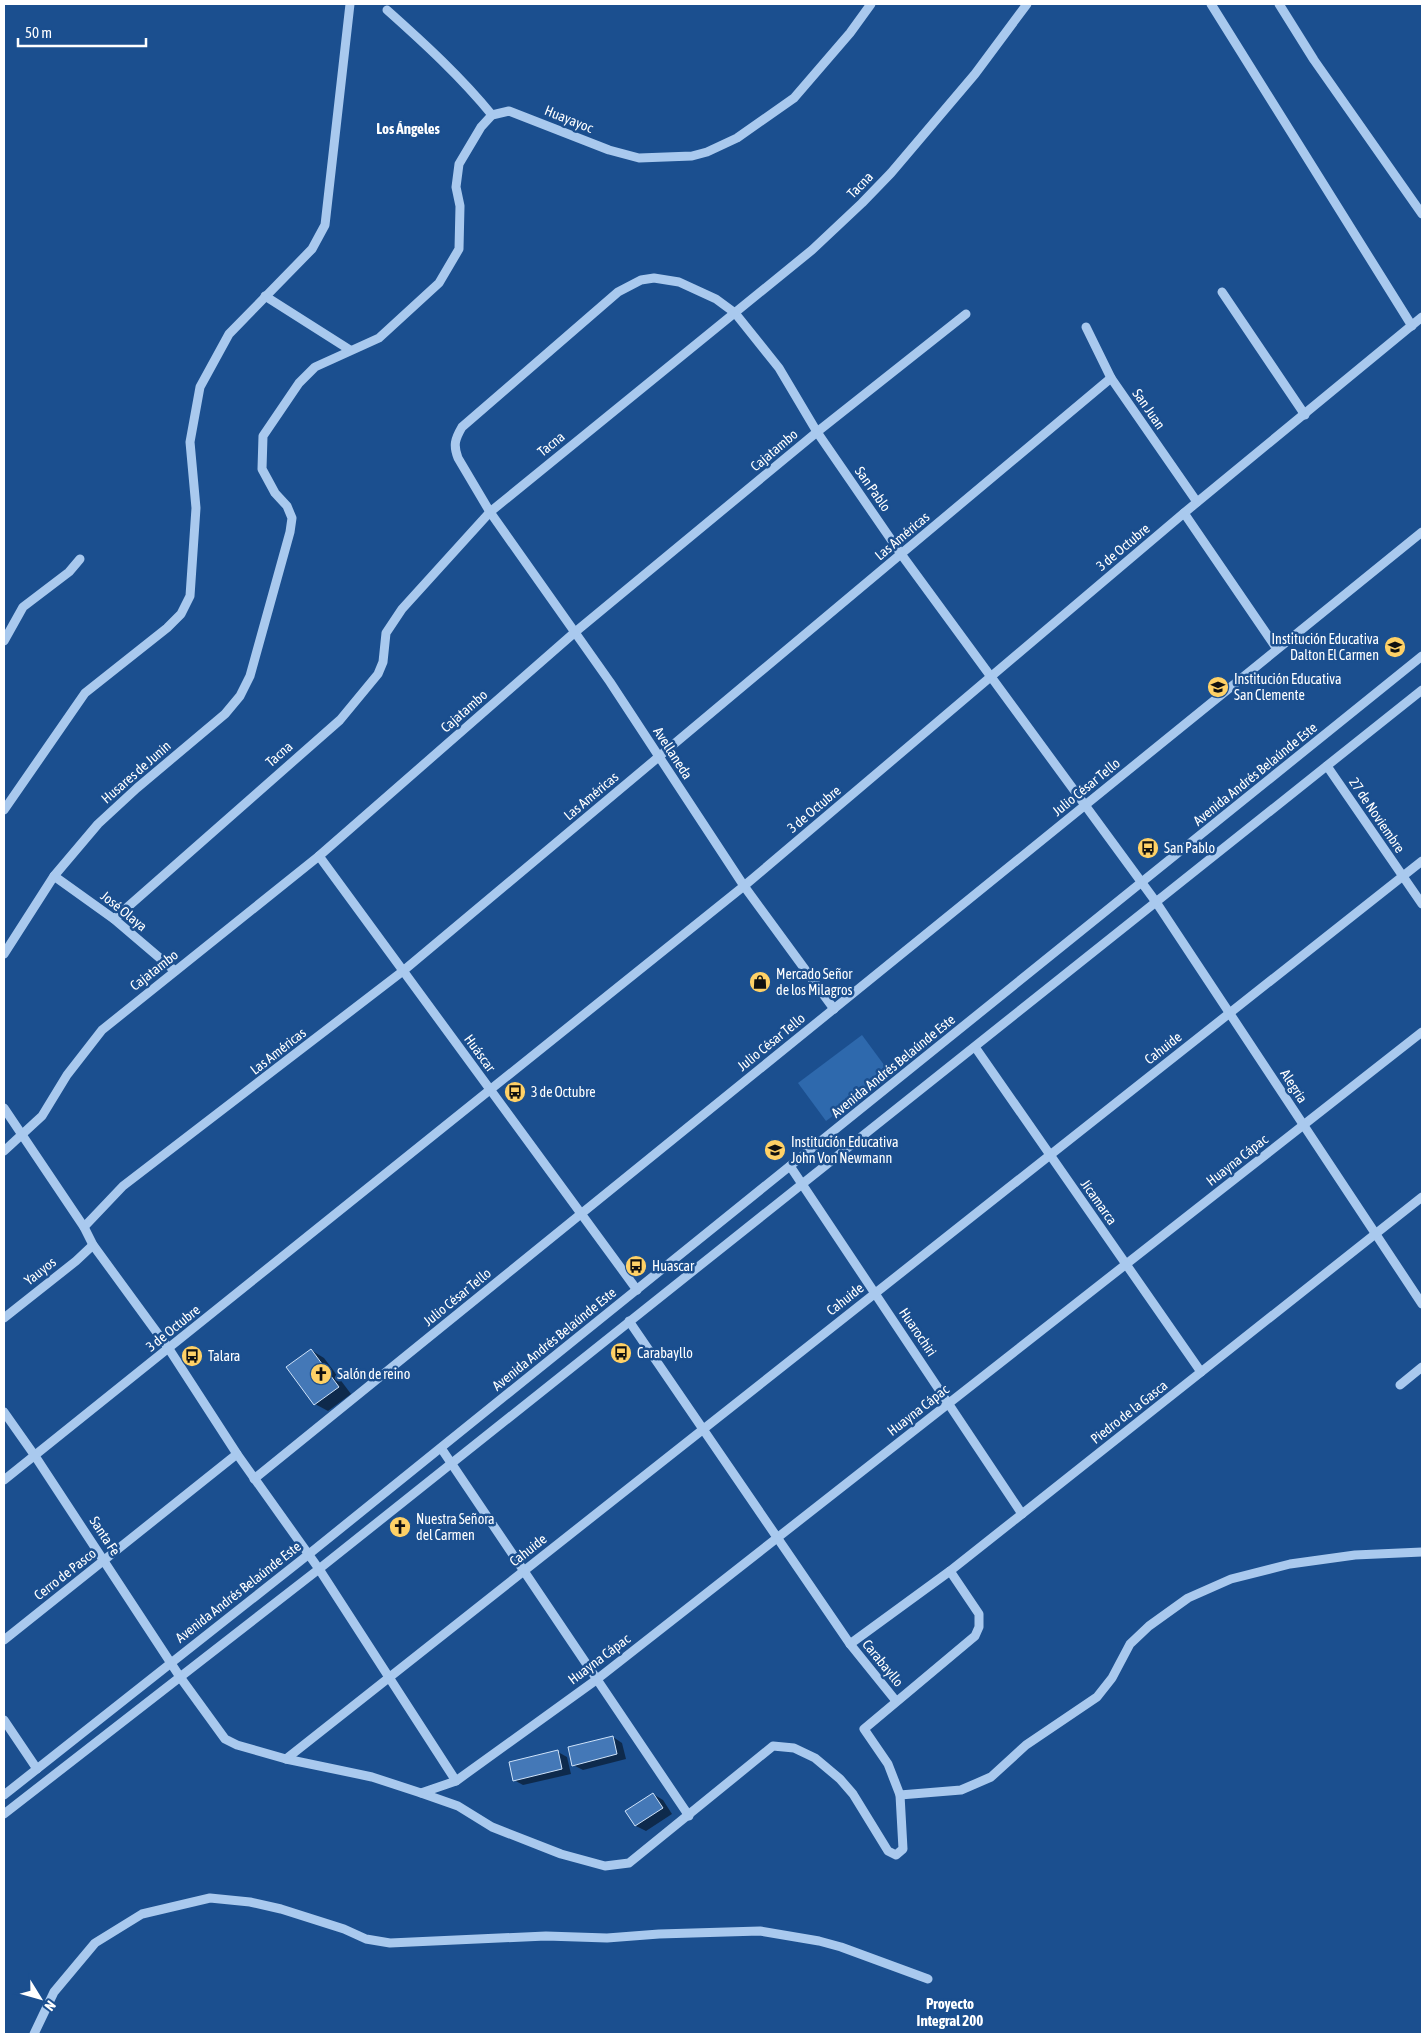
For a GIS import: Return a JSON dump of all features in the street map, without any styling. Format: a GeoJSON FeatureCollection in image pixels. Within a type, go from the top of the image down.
{"type":"FeatureCollection","features":[{"type":"Feature","properties":{"kind":"street"},"geometry":{"type":"LineString","coordinates":[[4,810],[84,693],[167,628],[181,614],[190,596],[196,508],[190,442],[200,387],[230,334],[312,249],[325,225],[350,4]]}},
{"type":"Feature","properties":{"kind":"street","name":"Huayayoc"},"geometry":{"type":"LineString","coordinates":[[492,115],[509,111],[518,113],[556,130],[616,152],[639,158],[677,157],[707,152],[737,138],[794,98],[850,33],[872,4]]}},
{"type":"Feature","properties":{"kind":"street","name":"Tacna"},"geometry":{"type":"LineString","coordinates":[[114,919],[340,720],[378,674],[384,662],[386,633],[402,609],[490,512],[812,250],[868,196],[975,74],[1027,4]]}},
{"type":"Feature","properties":{"kind":"street"},"geometry":{"type":"LineString","coordinates":[[1212,4],[1412,326]]}},
{"type":"Feature","properties":{"kind":"street"},"geometry":{"type":"LineString","coordinates":[[1279,4],[1314,60],[1422,214]]}},
{"type":"Feature","properties":{"kind":"street"},"geometry":{"type":"LineString","coordinates":[[265,296],[350,350],[380,338],[439,283],[460,249],[460,206],[456,186],[460,164],[481,127],[492,115],[477,96],[387,10]]}},
{"type":"Feature","properties":{"kind":"street","name":"San Pablo"},"geometry":{"type":"LineString","coordinates":[[641,280],[654,278],[679,282],[716,299],[735,313],[779,368],[817,432],[901,554],[1142,883]]}},
{"type":"Feature","properties":{"kind":"street","name":"Avellaneda"},"geometry":{"type":"LineString","coordinates":[[641,280],[618,292],[462,427],[456,438],[454,448],[490,512],[518,548],[660,757],[744,886],[834,1009]]}},
{"type":"Feature","properties":{"kind":"street"},"geometry":{"type":"LineString","coordinates":[[1222,292],[1305,415]]}},
{"type":"Feature","properties":{"kind":"street","name":"Cajatambo"},"geometry":{"type":"LineString","coordinates":[[4,1151],[42,1116],[67,1075],[102,1030],[319,856],[574,633],[817,432],[966,314]]}},
{"type":"Feature","properties":{"kind":"street","name":"3 de Octubre"},"geometry":{"type":"LineString","coordinates":[[4,1480],[744,886],[1197,502],[1422,317]]}},
{"type":"Feature","properties":{"kind":"street","name":"San Juan"},"geometry":{"type":"LineString","coordinates":[[1086,327],[1111,378],[1197,502]]}},
{"type":"Feature","properties":{"kind":"street","name":"Husares de Junin"},"geometry":{"type":"LineString","coordinates":[[4,954],[54,876],[98,824],[137,788],[225,714],[240,696],[250,676],[290,532],[292,518],[287,506],[275,493],[262,469],[263,436],[299,383],[315,367],[350,350]]}},
{"type":"Feature","properties":{"kind":"street","name":"Las Américas"},"geometry":{"type":"LineString","coordinates":[[84,1227],[123,1186],[403,971],[1111,378]]}},
{"type":"Feature","properties":{"kind":"street"},"geometry":{"type":"LineString","coordinates":[[1184,513],[1278,649]]}},
{"type":"Feature","properties":{"kind":"street","name":"Julio César Tello"},"geometry":{"type":"LineString","coordinates":[[254,1479],[1422,532]]}},
{"type":"Feature","properties":{"kind":"street"},"geometry":{"type":"LineString","coordinates":[[4,640],[23,607],[70,572],[80,559]]}},
{"type":"Feature","properties":{"kind":"street","name":"Avenida Andrés Belaúnde Este"},"geometry":{"type":"LineString","coordinates":[[4,1794],[309,1554],[1422,656]]}},
{"type":"Feature","properties":{"kind":"street"},"geometry":{"type":"LineString","coordinates":[[4,1814],[319,1569],[1422,690]]}},
{"type":"Feature","properties":{"kind":"street","name":"27 de Noviembre"},"geometry":{"type":"LineString","coordinates":[[1327,766],[1422,904]]}},
{"type":"Feature","properties":{"kind":"street","name":"Huáscar"},"geometry":{"type":"LineString","coordinates":[[319,856],[637,1290]]}},
{"type":"Feature","properties":{"kind":"street","name":"Cahuide"},"geometry":{"type":"LineString","coordinates":[[286,1759],[1422,861]]}},
{"type":"Feature","properties":{"kind":"street","name":"José Olaya"},"geometry":{"type":"LineString","coordinates":[[54,876],[114,919],[175,972]]}},
{"type":"Feature","properties":{"kind":"street","name":"Alegria"},"geometry":{"type":"LineString","coordinates":[[1142,883],[1422,1304]]}},
{"type":"Feature","properties":{"kind":"street","name":"Huayna Cápac"},"geometry":{"type":"LineString","coordinates":[[421,1792],[456,1781],[596,1680],[1422,1032]]}},
{"type":"Feature","properties":{"kind":"street","name":"Jicamarca"},"geometry":{"type":"LineString","coordinates":[[975,1047],[1201,1372]]}},
{"type":"Feature","properties":{"kind":"street"},"geometry":{"type":"LineString","coordinates":[[4,1108],[84,1227],[93,1245],[169,1349],[254,1479],[309,1554],[390,1676],[456,1781]]}},
{"type":"Feature","properties":{"kind":"street","name":"Huarochiri"},"geometry":{"type":"LineString","coordinates":[[790,1166],[1022,1514]]}},
{"type":"Feature","properties":{"kind":"street","name":"Piedro de la Gasca"},"geometry":{"type":"LineString","coordinates":[[850,1644],[950,1571],[1422,1197]]}},
{"type":"Feature","properties":{"kind":"street","name":"Yauyos"},"geometry":{"type":"LineString","coordinates":[[4,1318],[76,1261],[93,1245]]}},
{"type":"Feature","properties":{"kind":"street","name":"Carabayllo"},"geometry":{"type":"LineString","coordinates":[[629,1321],[850,1644],[896,1701]]}},
{"type":"Feature","properties":{"kind":"street"},"geometry":{"type":"LineString","coordinates":[[1400,1385],[1422,1368]]}},
{"type":"Feature","properties":{"kind":"street","name":"Santa Fe"},"geometry":{"type":"LineString","coordinates":[[4,1412],[36,1456],[180,1677],[225,1739],[237,1745],[286,1759],[372,1777],[421,1792],[458,1806],[492,1826],[515,1836],[561,1854],[605,1866],[630,1863],[773,1746],[794,1748],[815,1758],[840,1779],[853,1794],[888,1850],[896,1855],[903,1849],[900,1795]]}},
{"type":"Feature","properties":{"kind":"street"},"geometry":{"type":"LineString","coordinates":[[441,1448],[689,1816]]}},
{"type":"Feature","properties":{"kind":"street","name":"Cerro de Pasco"},"geometry":{"type":"LineString","coordinates":[[4,1640],[237,1454]]}},
{"type":"Feature","properties":{"kind":"street"},"geometry":{"type":"LineString","coordinates":[[950,1571],[980,1614],[980,1627],[975,1636],[864,1729],[888,1764],[900,1795],[961,1790],[991,1777],[1026,1745],[1097,1697],[1112,1678],[1130,1644],[1149,1626],[1188,1598],[1231,1579],[1290,1564],[1355,1555],[1422,1552]]}},
{"type":"Feature","properties":{"kind":"street"},"geometry":{"type":"LineString","coordinates":[[4,1720],[37,1769]]}},
{"type":"Feature","properties":{"kind":"street"},"geometry":{"type":"LineString","coordinates":[[34,2034],[54,1992],[95,1943],[142,1914],[210,1898],[250,1902],[281,1909],[344,1929],[366,1939],[390,1943],[546,1936],[607,1938],[760,1931],[819,1941],[928,1979]]}},
{"type":"Feature","properties":{"kind":"shaded area"},"geometry":{"type":"Polygon","coordinates":[[[862,1035],[890,1073],[826,1121],[798,1083],[862,1035]]]}},
{"type":"Feature","properties":{"kind":"building"},"geometry":{"type":"Polygon","coordinates":[[[311,1349],[339,1387],[314,1405],[286,1367],[311,1349]]]}},
{"type":"Feature","properties":{"kind":"building"},"geometry":{"type":"Polygon","coordinates":[[[613,1736],[617,1754],[572,1766],[568,1747],[613,1736]]]}},
{"type":"Feature","properties":{"kind":"building"},"geometry":{"type":"Polygon","coordinates":[[[558,1750],[562,1769],[513,1781],[509,1762],[558,1750]]]}},
{"type":"Feature","properties":{"kind":"building"},"geometry":{"type":"Polygon","coordinates":[[[653,1793],[663,1808],[635,1826],[625,1811],[653,1793]]]}},
{"type":"Feature","properties":{"kind":"place","name":"Institución Educativa Dalton El Carmen"},"geometry":{"type":"Point","coordinates":[1395,647]}},
{"type":"Feature","properties":{"kind":"place","name":"Institución Educativa San Clemente"},"geometry":{"type":"Point","coordinates":[1218,687]}},
{"type":"Feature","properties":{"kind":"place","name":"San Pablo"},"geometry":{"type":"Point","coordinates":[1148,848]}},
{"type":"Feature","properties":{"kind":"place","name":"Mercado Señor de los Milagros"},"geometry":{"type":"Point","coordinates":[760,982]}},
{"type":"Feature","properties":{"kind":"place","name":"3 de Octubre"},"geometry":{"type":"Point","coordinates":[515,1092]}},
{"type":"Feature","properties":{"kind":"place","name":"Institución Educativa John Von Newmann"},"geometry":{"type":"Point","coordinates":[775,1150]}},
{"type":"Feature","properties":{"kind":"place","name":"Huascar"},"geometry":{"type":"Point","coordinates":[636,1266]}},
{"type":"Feature","properties":{"kind":"place","name":"Carabayllo"},"geometry":{"type":"Point","coordinates":[621,1353]}},
{"type":"Feature","properties":{"kind":"place","name":"Talara"},"geometry":{"type":"Point","coordinates":[192,1356]}},
{"type":"Feature","properties":{"kind":"place","name":"Salón de reino"},"geometry":{"type":"Point","coordinates":[321,1374]}},
{"type":"Feature","properties":{"kind":"place","name":"Nuestra Señora del Carmen"},"geometry":{"type":"Point","coordinates":[400,1527]}},
{"type":"Feature","properties":{"kind":"district","name":"Los Ángeles"},"geometry":{"type":"Point","coordinates":[408,128]}},
{"type":"Feature","properties":{"kind":"district","name":"Proyecto Integral 200"},"geometry":{"type":"Point","coordinates":[950,2012]}}]}
